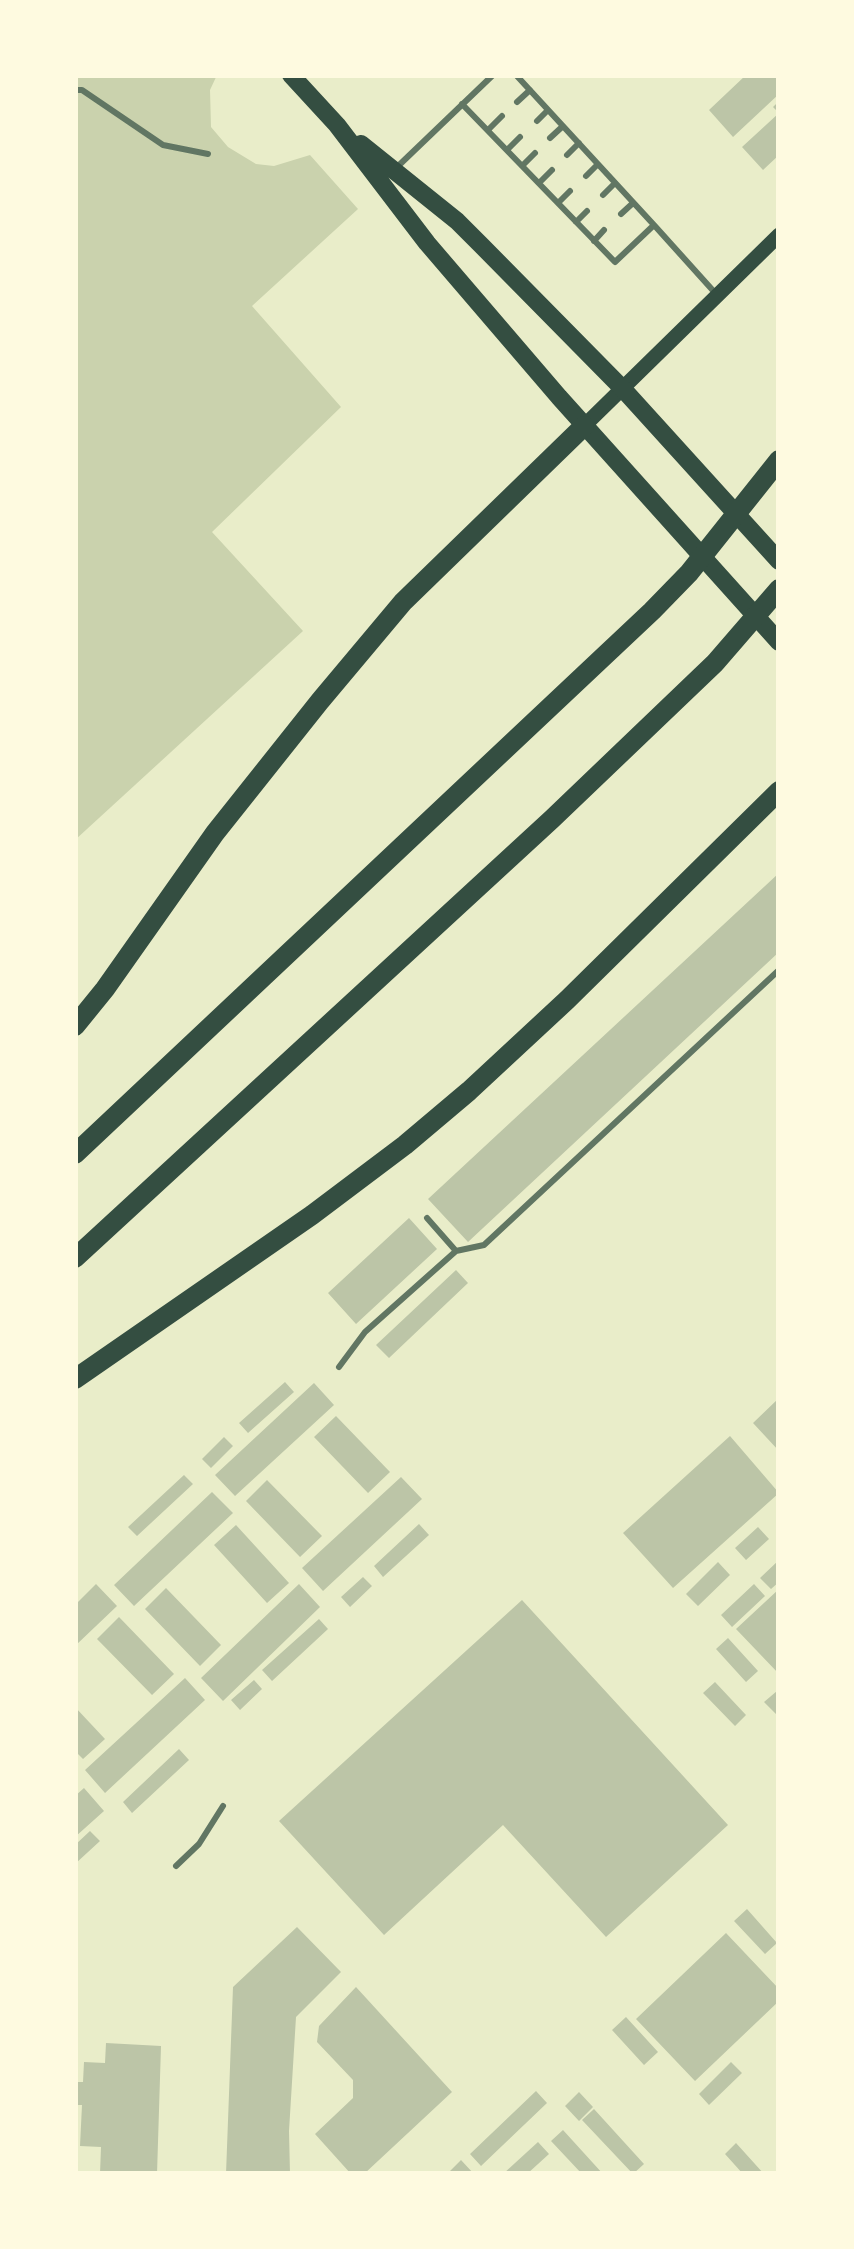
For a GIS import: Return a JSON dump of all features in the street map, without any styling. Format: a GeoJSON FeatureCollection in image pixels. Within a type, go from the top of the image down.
{"type":"FeatureCollection","features":[{"type":"Feature","properties":{"kind":"highway"},"geometry":{"type":"LineString","coordinates":[[75,1026],[216,833],[403,602],[584,426]]}},
{"type":"Feature","properties":{"kind":"highway"},"geometry":{"type":"LineString","coordinates":[[75,1154],[652,612],[689,573],[773,467]]}},
{"type":"Feature","properties":{"kind":"highway"},"geometry":{"type":"LineString","coordinates":[[75,1258],[552,819],[715,662],[779,589]]}},
{"type":"Feature","properties":{"kind":"highway"},"geometry":{"type":"LineString","coordinates":[[75,1380],[312,1215],[405,1145],[567,1000],[779,791]]}},
{"type":"Feature","properties":{"kind":"main road"},"geometry":{"type":"LineString","coordinates":[[290,75],[337,125],[427,242],[584,426],[779,642]]}},
{"type":"Feature","properties":{"kind":"main road"},"geometry":{"type":"LineString","coordinates":[[337,125],[457,221],[623,389],[779,561]]}},
{"type":"Feature","properties":{"kind":"main road"},"geometry":{"type":"LineString","coordinates":[[584,426],[779,236]]}},
{"type":"Feature","properties":{"kind":"lane"},"geometry":{"type":"LineString","coordinates":[[394,170],[493,75]]}},
{"type":"Feature","properties":{"kind":"lane"},"geometry":{"type":"LineString","coordinates":[[516,75],[717,296]]}},
{"type":"Feature","properties":{"kind":"lane"},"geometry":{"type":"LineString","coordinates":[[75,90],[82,90],[163,145],[208,154]]}},
{"type":"Feature","properties":{"kind":"lane"},"geometry":{"type":"LineString","coordinates":[[517,102],[530,90]]}},
{"type":"Feature","properties":{"kind":"lane"},"geometry":{"type":"LineString","coordinates":[[462,104],[615,262],[654,224]]}},
{"type":"Feature","properties":{"kind":"lane"},"geometry":{"type":"LineString","coordinates":[[536,122],[548,110]]}},
{"type":"Feature","properties":{"kind":"lane"},"geometry":{"type":"LineString","coordinates":[[488,130],[502,116]]}},
{"type":"Feature","properties":{"kind":"lane"},"geometry":{"type":"LineString","coordinates":[[550,138],[562,126]]}},
{"type":"Feature","properties":{"kind":"lane"},"geometry":{"type":"LineString","coordinates":[[507,150],[520,137]]}},
{"type":"Feature","properties":{"kind":"lane"},"geometry":{"type":"LineString","coordinates":[[567,155],[579,143]]}},
{"type":"Feature","properties":{"kind":"lane"},"geometry":{"type":"LineString","coordinates":[[522,166],[535,153]]}},
{"type":"Feature","properties":{"kind":"lane"},"geometry":{"type":"LineString","coordinates":[[586,176],[598,164]]}},
{"type":"Feature","properties":{"kind":"lane"},"geometry":{"type":"LineString","coordinates":[[539,183],[552,170]]}},
{"type":"Feature","properties":{"kind":"lane"},"geometry":{"type":"LineString","coordinates":[[603,195],[615,183]]}},
{"type":"Feature","properties":{"kind":"lane"},"geometry":{"type":"LineString","coordinates":[[558,202],[570,191]]}},
{"type":"Feature","properties":{"kind":"lane"},"geometry":{"type":"LineString","coordinates":[[621,214],[634,202]]}},
{"type":"Feature","properties":{"kind":"lane"},"geometry":{"type":"LineString","coordinates":[[576,222],[587,211]]}},
{"type":"Feature","properties":{"kind":"lane"},"geometry":{"type":"LineString","coordinates":[[594,241],[604,230]]}},
{"type":"Feature","properties":{"kind":"lane"},"geometry":{"type":"LineString","coordinates":[[339,1367],[365,1332],[456,1251],[484,1245],[779,970]]}},
{"type":"Feature","properties":{"kind":"lane"},"geometry":{"type":"LineString","coordinates":[[427,1218],[456,1251]]}},
{"type":"Feature","properties":{"kind":"lane"},"geometry":{"type":"LineString","coordinates":[[176,1866],[198,1844],[223,1806]]}},
{"type":"Feature","properties":{"kind":"green space"},"geometry":{"type":"Polygon","coordinates":[[[75,75],[217,75],[210,90],[211,127],[228,147],[256,164],[274,166],[310,155],[358,209],[252,306],[341,407],[212,532],[303,631],[75,840],[75,75]]]}},
{"type":"Feature","properties":{"kind":"building"},"geometry":{"type":"Polygon","coordinates":[[[746,75],[774,75],[779,80],[779,94],[733,137],[709,110],[746,75]]]}},
{"type":"Feature","properties":{"kind":"building"},"geometry":{"type":"Polygon","coordinates":[[[779,113],[779,155],[763,170],[742,147],[779,113]]]}},
{"type":"Feature","properties":{"kind":"building"},"geometry":{"type":"Polygon","coordinates":[[[779,873],[779,952],[468,1242],[428,1199],[779,873]]]}},
{"type":"Feature","properties":{"kind":"building"},"geometry":{"type":"Polygon","coordinates":[[[409,1218],[437,1249],[356,1324],[328,1293],[409,1218]]]}},
{"type":"Feature","properties":{"kind":"building"},"geometry":{"type":"Polygon","coordinates":[[[456,1270],[468,1283],[389,1358],[376,1345],[456,1270]]]}},
{"type":"Feature","properties":{"kind":"building"},"geometry":{"type":"Polygon","coordinates":[[[285,1382],[294,1392],[248,1433],[239,1423],[285,1382]]]}},
{"type":"Feature","properties":{"kind":"building"},"geometry":{"type":"Polygon","coordinates":[[[314,1383],[334,1405],[235,1496],[215,1475],[314,1383]]]}},
{"type":"Feature","properties":{"kind":"building"},"geometry":{"type":"Polygon","coordinates":[[[779,1398],[779,1451],[753,1423],[779,1398]]]}},
{"type":"Feature","properties":{"kind":"building"},"geometry":{"type":"Polygon","coordinates":[[[336,1416],[390,1472],[368,1493],[314,1437],[336,1416]]]}},
{"type":"Feature","properties":{"kind":"building"},"geometry":{"type":"Polygon","coordinates":[[[730,1436],[779,1493],[673,1588],[623,1533],[730,1436]]]}},
{"type":"Feature","properties":{"kind":"building"},"geometry":{"type":"Polygon","coordinates":[[[224,1437],[233,1446],[211,1468],[202,1459],[224,1437]]]}},
{"type":"Feature","properties":{"kind":"building"},"geometry":{"type":"Polygon","coordinates":[[[184,1475],[193,1484],[137,1536],[128,1527],[184,1475]]]}},
{"type":"Feature","properties":{"kind":"building"},"geometry":{"type":"Polygon","coordinates":[[[401,1477],[422,1499],[323,1591],[302,1568],[401,1477]]]}},
{"type":"Feature","properties":{"kind":"building"},"geometry":{"type":"Polygon","coordinates":[[[267,1480],[322,1536],[300,1557],[246,1501],[267,1480]]]}},
{"type":"Feature","properties":{"kind":"building"},"geometry":{"type":"Polygon","coordinates":[[[212,1492],[233,1513],[134,1606],[114,1585],[212,1492]]]}},
{"type":"Feature","properties":{"kind":"building"},"geometry":{"type":"Polygon","coordinates":[[[419,1524],[429,1535],[383,1577],[374,1566],[419,1524]]]}},
{"type":"Feature","properties":{"kind":"building"},"geometry":{"type":"Polygon","coordinates":[[[236,1525],[289,1583],[267,1603],[214,1545],[236,1525]]]}},
{"type":"Feature","properties":{"kind":"building"},"geometry":{"type":"Polygon","coordinates":[[[758,1527],[769,1539],[746,1560],[735,1548],[758,1527]]]}},
{"type":"Feature","properties":{"kind":"building"},"geometry":{"type":"Polygon","coordinates":[[[779,1560],[779,1582],[771,1589],[760,1578],[779,1560]]]}},
{"type":"Feature","properties":{"kind":"building"},"geometry":{"type":"Polygon","coordinates":[[[718,1562],[730,1575],[698,1606],[686,1594],[718,1562]]]}},
{"type":"Feature","properties":{"kind":"building"},"geometry":{"type":"Polygon","coordinates":[[[363,1577],[372,1586],[350,1607],[341,1597],[363,1577]]]}},
{"type":"Feature","properties":{"kind":"building"},"geometry":{"type":"Polygon","coordinates":[[[96,1584],[117,1606],[75,1646],[75,1605],[96,1584]]]}},
{"type":"Feature","properties":{"kind":"building"},"geometry":{"type":"Polygon","coordinates":[[[299,1584],[320,1607],[223,1701],[201,1678],[299,1584]]]}},
{"type":"Feature","properties":{"kind":"building"},"geometry":{"type":"Polygon","coordinates":[[[754,1584],[765,1596],[732,1627],[721,1615],[754,1584]]]}},
{"type":"Feature","properties":{"kind":"building"},"geometry":{"type":"Polygon","coordinates":[[[166,1588],[221,1645],[200,1666],[145,1609],[166,1588]]]}},
{"type":"Feature","properties":{"kind":"building"},"geometry":{"type":"Polygon","coordinates":[[[779,1589],[779,1674],[736,1629],[779,1589]]]}},
{"type":"Feature","properties":{"kind":"building"},"geometry":{"type":"Polygon","coordinates":[[[522,1600],[728,1825],[606,1937],[503,1825],[384,1935],[279,1821],[522,1600]]]}},
{"type":"Feature","properties":{"kind":"building"},"geometry":{"type":"Polygon","coordinates":[[[119,1617],[174,1674],[152,1695],[97,1639],[119,1617]]]}},
{"type":"Feature","properties":{"kind":"building"},"geometry":{"type":"Polygon","coordinates":[[[319,1619],[328,1629],[272,1681],[262,1670],[319,1619]]]}},
{"type":"Feature","properties":{"kind":"building"},"geometry":{"type":"Polygon","coordinates":[[[728,1638],[758,1671],[746,1682],[716,1649],[728,1638]]]}},
{"type":"Feature","properties":{"kind":"building"},"geometry":{"type":"Polygon","coordinates":[[[185,1678],[205,1700],[105,1793],[85,1770],[185,1678]]]}},
{"type":"Feature","properties":{"kind":"building"},"geometry":{"type":"Polygon","coordinates":[[[254,1680],[262,1689],[240,1710],[231,1700],[254,1680]]]}},
{"type":"Feature","properties":{"kind":"building"},"geometry":{"type":"Polygon","coordinates":[[[715,1682],[746,1715],[735,1726],[703,1693],[715,1682]]]}},
{"type":"Feature","properties":{"kind":"building"},"geometry":{"type":"Polygon","coordinates":[[[779,1693],[779,1717],[764,1702],[779,1693]]]}},
{"type":"Feature","properties":{"kind":"building"},"geometry":{"type":"Polygon","coordinates":[[[75,1707],[105,1739],[83,1759],[75,1751],[75,1707]]]}},
{"type":"Feature","properties":{"kind":"building"},"geometry":{"type":"Polygon","coordinates":[[[179,1749],[189,1760],[132,1813],[123,1802],[179,1749]]]}},
{"type":"Feature","properties":{"kind":"building"},"geometry":{"type":"Polygon","coordinates":[[[84,1788],[104,1811],[75,1837],[75,1796],[84,1788]]]}},
{"type":"Feature","properties":{"kind":"building"},"geometry":{"type":"Polygon","coordinates":[[[90,1831],[100,1841],[75,1864],[75,1845],[90,1831]]]}},
{"type":"Feature","properties":{"kind":"building"},"geometry":{"type":"Polygon","coordinates":[[[747,1909],[777,1943],[765,1954],[734,1921],[747,1909]]]}},
{"type":"Feature","properties":{"kind":"building"},"geometry":{"type":"Polygon","coordinates":[[[297,1927],[341,1972],[296,2017],[290,2174],[226,2174],[233,1987],[297,1927]]]}},
{"type":"Feature","properties":{"kind":"building"},"geometry":{"type":"Polygon","coordinates":[[[726,1933],[779,1989],[779,2001],[695,2081],[636,2019],[726,1933]]]}},
{"type":"Feature","properties":{"kind":"building"},"geometry":{"type":"Polygon","coordinates":[[[356,1987],[452,2092],[364,2174],[351,2174],[315,2134],[353,2098],[353,2080],[317,2042],[319,2026],[356,1987]]]}},
{"type":"Feature","properties":{"kind":"building"},"geometry":{"type":"Polygon","coordinates":[[[626,2017],[658,2052],[644,2065],[612,2030],[626,2017]]]}},
{"type":"Feature","properties":{"kind":"building"},"geometry":{"type":"Polygon","coordinates":[[[106,2043],[161,2046],[157,2174],[100,2174],[101,2147],[80,2146],[82,2105],[75,2105],[75,2082],[83,2082],[84,2062],[105,2063],[106,2043]]]}},
{"type":"Feature","properties":{"kind":"building"},"geometry":{"type":"Polygon","coordinates":[[[731,2062],[742,2073],[709,2105],[699,2094],[731,2062]]]}},
{"type":"Feature","properties":{"kind":"building"},"geometry":{"type":"Polygon","coordinates":[[[536,2091],[547,2103],[481,2166],[470,2154],[536,2091]]]}},
{"type":"Feature","properties":{"kind":"building"},"geometry":{"type":"Polygon","coordinates":[[[579,2092],[593,2107],[579,2121],[565,2106],[579,2092]]]}},
{"type":"Feature","properties":{"kind":"building"},"geometry":{"type":"Polygon","coordinates":[[[594,2109],[644,2164],[633,2174],[582,2120],[594,2109]]]}},
{"type":"Feature","properties":{"kind":"building"},"geometry":{"type":"Polygon","coordinates":[[[563,2130],[603,2174],[582,2174],[551,2141],[563,2130]]]}},
{"type":"Feature","properties":{"kind":"building"},"geometry":{"type":"Polygon","coordinates":[[[538,2142],[549,2154],[527,2174],[503,2174],[538,2142]]]}},
{"type":"Feature","properties":{"kind":"building"},"geometry":{"type":"Polygon","coordinates":[[[736,2143],[764,2174],[743,2174],[725,2154],[736,2143]]]}},
{"type":"Feature","properties":{"kind":"building"},"geometry":{"type":"Polygon","coordinates":[[[461,2160],[474,2174],[447,2174],[461,2160]]]}}]}
